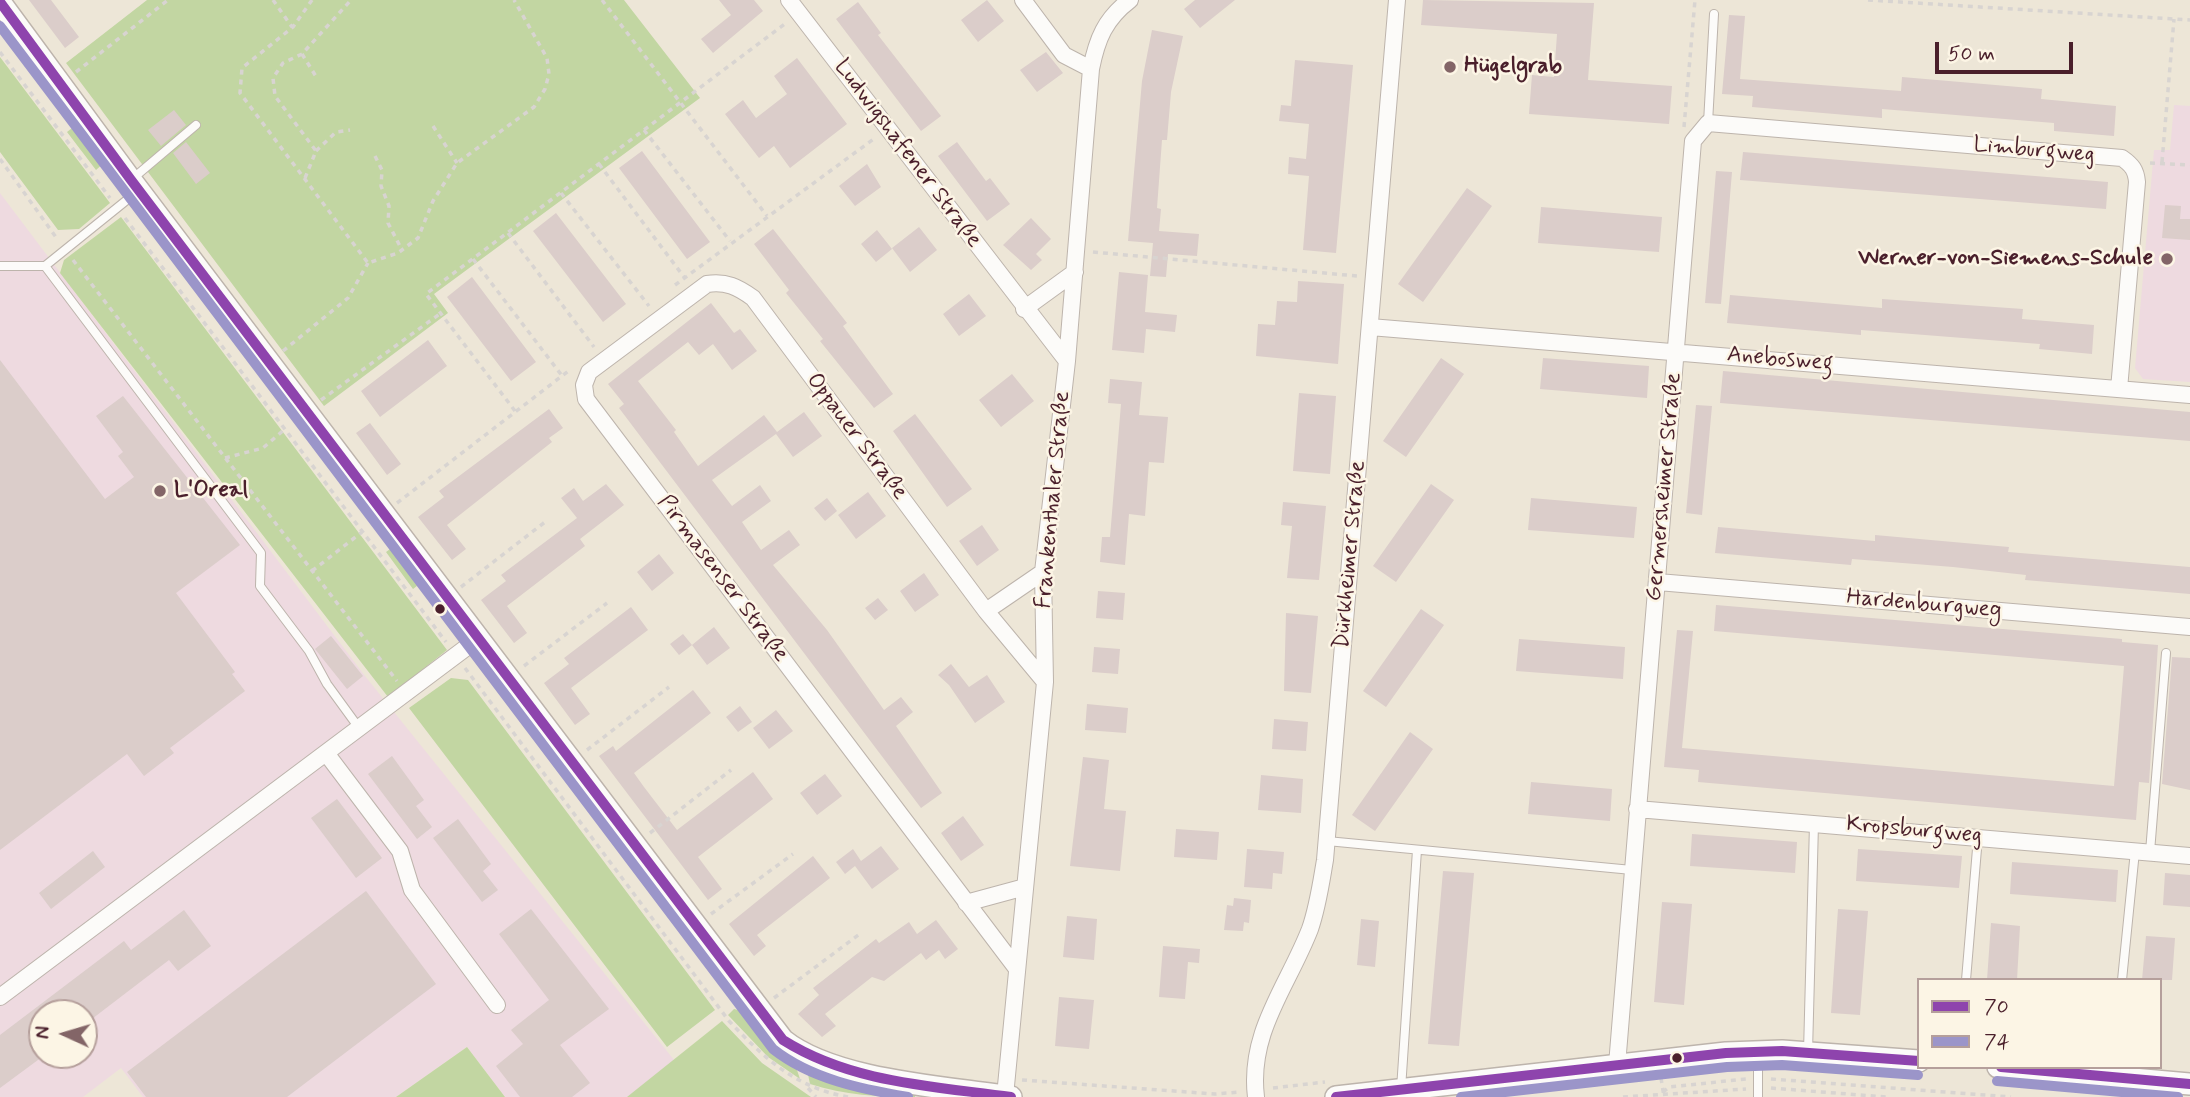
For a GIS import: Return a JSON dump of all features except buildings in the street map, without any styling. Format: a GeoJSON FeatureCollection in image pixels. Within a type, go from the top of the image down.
{"type":"FeatureCollection","features":[{"type":"Feature","properties":{"kind":"main road"},"geometry":{"type":"LineString","coordinates":[[0,2],[135,185],[783,1040],[820,1063],[842,1070],[1008,1091]]}},
{"type":"Feature","properties":{"kind":"main road"},"geometry":{"type":"LineString","coordinates":[[1336,1097],[1401,1089],[1459,1090],[1618,1065],[1758,1051],[1917,1061]]}},
{"type":"Feature","properties":{"kind":"main road"},"geometry":{"type":"LineString","coordinates":[[2044,1069],[2113,1072],[2190,1084]]}},
{"type":"Feature","properties":{"kind":"street"},"geometry":{"type":"LineString","coordinates":[[1023,0],[1064,55],[1091,69]]}},
{"type":"Feature","properties":{"kind":"street","name":"Frankenthaler Straße"},"geometry":{"type":"LineString","coordinates":[[1008,1091],[1045,682],[1043,572],[1067,361],[1091,69],[1107,20],[1130,0]]}},
{"type":"Feature","properties":{"kind":"street","name":"Dürkheimer Straße"},"geometry":{"type":"LineString","coordinates":[[1255,1094],[1258,1041],[1318,905],[1327,841],[1397,0]]}},
{"type":"Feature","properties":{"kind":"street","name":"Ludwigshafener Straße"},"geometry":{"type":"LineString","coordinates":[[794,7],[1024,309],[1067,361]]}},
{"type":"Feature","properties":{"kind":"street"},"geometry":{"type":"LineString","coordinates":[[1693,141],[1708,123]]}},
{"type":"Feature","properties":{"kind":"street","name":"Limburgweg"},"geometry":{"type":"LineString","coordinates":[[1708,123],[2122,158],[2136,171]]}},
{"type":"Feature","properties":{"kind":"street","name":"Germersheimer Straße"},"geometry":{"type":"LineString","coordinates":[[1618,1065],[1693,141]]}},
{"type":"Feature","properties":{"kind":"street"},"geometry":{"type":"LineString","coordinates":[[2119,389],[2136,171]]}},
{"type":"Feature","properties":{"kind":"street"},"geometry":{"type":"LineString","coordinates":[[1024,309],[1075,272]]}},
{"type":"Feature","properties":{"kind":"street","name":"Oppauer Straße"},"geometry":{"type":"LineString","coordinates":[[584,386],[589,372],[702,287],[713,283],[730,284],[753,298],[986,611],[1045,682]]}},
{"type":"Feature","properties":{"kind":"street","name":"Anebosweg"},"geometry":{"type":"LineString","coordinates":[[1370,327],[2190,395]]}},
{"type":"Feature","properties":{"kind":"street","name":"Pirmasenser Straße"},"geometry":{"type":"LineString","coordinates":[[584,386],[586,399],[1017,969]]}},
{"type":"Feature","properties":{"kind":"street"},"geometry":{"type":"LineString","coordinates":[[986,611],[1043,572]]}},
{"type":"Feature","properties":{"kind":"street","name":"Hardenburgweg"},"geometry":{"type":"LineString","coordinates":[[1658,582],[2190,627]]}},
{"type":"Feature","properties":{"kind":"street"},"geometry":{"type":"LineString","coordinates":[[0,997],[478,638]]}},
{"type":"Feature","properties":{"kind":"street"},"geometry":{"type":"LineString","coordinates":[[326,753],[400,851],[412,890],[497,1006]]}},
{"type":"Feature","properties":{"kind":"street","name":"Kropsburgweg"},"geometry":{"type":"LineString","coordinates":[[1637,810],[1814,822],[2190,856]]}},
{"type":"Feature","properties":{"kind":"street"},"geometry":{"type":"LineString","coordinates":[[966,903],[1025,887]]}},
{"type":"Feature","properties":{"kind":"lane"},"geometry":{"type":"LineString","coordinates":[[1708,123],[1714,14]]}},
{"type":"Feature","properties":{"kind":"lane"},"geometry":{"type":"LineString","coordinates":[[0,266],[45,266],[117,208],[135,185],[196,125]]}},
{"type":"Feature","properties":{"kind":"lane"},"geometry":{"type":"LineString","coordinates":[[45,266],[261,553],[260,586],[309,651],[327,684],[359,728]]}},
{"type":"Feature","properties":{"kind":"lane"},"geometry":{"type":"LineString","coordinates":[[2122,978],[2143,851],[2166,653]]}},
{"type":"Feature","properties":{"kind":"lane"},"geometry":{"type":"LineString","coordinates":[[1808,1052],[1814,822]]}},
{"type":"Feature","properties":{"kind":"lane"},"geometry":{"type":"LineString","coordinates":[[1966,978],[1978,837]]}},
{"type":"Feature","properties":{"kind":"lane"},"geometry":{"type":"LineString","coordinates":[[1327,841],[1632,870]]}},
{"type":"Feature","properties":{"kind":"lane"},"geometry":{"type":"LineString","coordinates":[[1401,1089],[1417,850]]}},
{"type":"Feature","properties":{"kind":"lane"},"geometry":{"type":"LineString","coordinates":[[1758,1051],[1758,1088]]}},
{"type":"Feature","properties":{"kind":"path"},"geometry":{"type":"LineString","coordinates":[[62,84],[168,0]]}},
{"type":"Feature","properties":{"kind":"path"},"geometry":{"type":"LineString","coordinates":[[273,0],[293,27]]}},
{"type":"Feature","properties":{"kind":"path"},"geometry":{"type":"LineString","coordinates":[[312,0],[293,27],[242,68],[240,93],[368,263]]}},
{"type":"Feature","properties":{"kind":"path"},"geometry":{"type":"LineString","coordinates":[[316,151],[275,96],[273,78],[283,63],[302,54],[351,0]]}},
{"type":"Feature","properties":{"kind":"path"},"geometry":{"type":"LineString","coordinates":[[271,361],[348,298],[368,263],[402,250],[418,238],[433,201],[457,163],[534,107],[545,89],[549,74],[547,58],[514,0]]}},
{"type":"Feature","properties":{"kind":"path"},"geometry":{"type":"LineString","coordinates":[[602,0],[767,216]]}},
{"type":"Feature","properties":{"kind":"path"},"geometry":{"type":"LineString","coordinates":[[1693,141],[1683,132],[1695,0]]}},
{"type":"Feature","properties":{"kind":"path"},"geometry":{"type":"LineString","coordinates":[[1868,0],[2190,20]]}},
{"type":"Feature","properties":{"kind":"path"},"geometry":{"type":"LineString","coordinates":[[515,411],[426,294],[681,102],[794,7]]}},
{"type":"Feature","properties":{"kind":"path"},"geometry":{"type":"LineString","coordinates":[[2162,162],[2174,19]]}},
{"type":"Feature","properties":{"kind":"path"},"geometry":{"type":"LineString","coordinates":[[0,52],[723,1014],[753,1047],[807,1087],[816,1097]]}},
{"type":"Feature","properties":{"kind":"path"},"geometry":{"type":"LineString","coordinates":[[302,54],[317,78]]}},
{"type":"Feature","properties":{"kind":"path"},"geometry":{"type":"LineString","coordinates":[[433,126],[457,163]]}},
{"type":"Feature","properties":{"kind":"path"},"geometry":{"type":"LineString","coordinates":[[304,178],[316,151],[337,132],[350,130]]}},
{"type":"Feature","properties":{"kind":"path"},"geometry":{"type":"LineString","coordinates":[[644,130],[730,242]]}},
{"type":"Feature","properties":{"kind":"path"},"geometry":{"type":"LineString","coordinates":[[375,156],[382,170],[382,197],[389,206],[388,223],[402,250]]}},
{"type":"Feature","properties":{"kind":"path"},"geometry":{"type":"LineString","coordinates":[[0,159],[65,250],[406,693]]}},
{"type":"Feature","properties":{"kind":"path"},"geometry":{"type":"LineString","coordinates":[[2136,171],[2147,164],[2162,162],[2190,165]]}},
{"type":"Feature","properties":{"kind":"path"},"geometry":{"type":"LineString","coordinates":[[599,164],[684,277]]}},
{"type":"Feature","properties":{"kind":"path"},"geometry":{"type":"LineString","coordinates":[[561,192],[649,306]]}},
{"type":"Feature","properties":{"kind":"path"},"geometry":{"type":"LineString","coordinates":[[508,232],[595,349]]}},
{"type":"Feature","properties":{"kind":"path"},"geometry":{"type":"LineString","coordinates":[[1077,251],[1373,278]]}},
{"type":"Feature","properties":{"kind":"path"},"geometry":{"type":"LineString","coordinates":[[473,259],[562,376],[584,386]]}},
{"type":"Feature","properties":{"kind":"path"},"geometry":{"type":"LineString","coordinates":[[307,410],[441,313]]}},
{"type":"Feature","properties":{"kind":"path"},"geometry":{"type":"LineString","coordinates":[[225,458],[263,448],[285,429]]}},
{"type":"Feature","properties":{"kind":"path"},"geometry":{"type":"LineString","coordinates":[[448,597],[545,522]]}},
{"type":"Feature","properties":{"kind":"path"},"geometry":{"type":"LineString","coordinates":[[312,571],[362,532]]}},
{"type":"Feature","properties":{"kind":"path"},"geometry":{"type":"LineString","coordinates":[[509,678],[607,603]]}},
{"type":"Feature","properties":{"kind":"path"},"geometry":{"type":"LineString","coordinates":[[572,762],[669,687]]}},
{"type":"Feature","properties":{"kind":"path"},"geometry":{"type":"LineString","coordinates":[[635,845],[731,770]]}},
{"type":"Feature","properties":{"kind":"path"},"geometry":{"type":"LineString","coordinates":[[695,926],[793,854]]}},
{"type":"Feature","properties":{"kind":"path"},"geometry":{"type":"LineString","coordinates":[[759,1010],[861,933]]}},
{"type":"Feature","properties":{"kind":"path"},"geometry":{"type":"LineString","coordinates":[[807,1087],[848,1097]]}},
{"type":"Feature","properties":{"kind":"path"},"geometry":{"type":"LineString","coordinates":[[1663,1093],[1669,1087],[1758,1088],[2011,1097]]}},
{"type":"Feature","properties":{"kind":"path"},"geometry":{"type":"LineString","coordinates":[[1623,1097],[1663,1093],[1671,1096],[1758,1088],[1886,1097]]}},
{"type":"Feature","properties":{"kind":"path"},"geometry":{"type":"LineString","coordinates":[[1008,1091],[1255,1094]]}},
{"type":"Feature","properties":{"kind":"shaded area","name":"Werner-von-Siemens-Schule"},"geometry":{"type":"Polygon","coordinates":[[[2174,105],[2190,106],[2190,382],[2143,379],[2135,368],[2154,150],[2170,150],[2174,105]]]}},
{"type":"Feature","properties":{"kind":"shaded area"},"geometry":{"type":"Polygon","coordinates":[[[0,193],[365,676],[687,1076],[659,1097],[505,1097],[467,1047],[396,1097],[143,1097],[121,1068],[83,1097],[0,1097],[0,193]]]}},
{"type":"Feature","properties":{"kind":"green space"},"geometry":{"type":"Polygon","coordinates":[[[147,0],[624,0],[700,98],[434,294],[448,313],[324,406],[66,63],[147,0]]]}},
{"type":"Feature","properties":{"kind":"green space"},"geometry":{"type":"Polygon","coordinates":[[[0,57],[110,203],[79,229],[58,230],[0,152],[0,57]]]}},
{"type":"Feature","properties":{"kind":"green space"},"geometry":{"type":"Polygon","coordinates":[[[77,124],[105,162],[96,170],[67,132],[77,124]]]}},
{"type":"Feature","properties":{"kind":"green space"},"geometry":{"type":"Polygon","coordinates":[[[121,217],[447,650],[388,697],[60,273],[64,260],[121,217]]]}},
{"type":"Feature","properties":{"kind":"green space"},"geometry":{"type":"Polygon","coordinates":[[[393,547],[422,582],[413,589],[386,552],[393,547]]]}},
{"type":"Feature","properties":{"kind":"green space"},"geometry":{"type":"Polygon","coordinates":[[[451,678],[468,680],[715,1010],[667,1047],[409,708],[451,678]]]}},
{"type":"Feature","properties":{"kind":"green space"},"geometry":{"type":"Polygon","coordinates":[[[734,1009],[746,1012],[770,1038],[792,1055],[800,1079],[768,1057],[728,1015],[734,1009]]]}},
{"type":"Feature","properties":{"kind":"green space"},"geometry":{"type":"Polygon","coordinates":[[[722,1021],[762,1063],[811,1097],[627,1097],[722,1021]]]}},
{"type":"Feature","properties":{"kind":"green space"},"geometry":{"type":"Polygon","coordinates":[[[467,1047],[505,1097],[396,1097],[467,1047]]]}},
{"type":"Feature","properties":{"kind":"green space"},"geometry":{"type":"Polygon","coordinates":[[[806,1065],[849,1084],[915,1093],[915,1097],[862,1095],[810,1084],[806,1065]]]}},
{"type":"Feature","properties":{"kind":"transit line","name":"70"},"geometry":{"type":"LineString","coordinates":[[0,2],[131,180],[783,1040],[836,1066],[864,1074],[893,1081],[1011,1097]]}},
{"type":"Feature","properties":{"kind":"transit line","name":"74"},"geometry":{"type":"LineString","coordinates":[[0,26],[773,1049],[820,1075],[855,1086],[908,1097]]}},
{"type":"Feature","properties":{"kind":"transit line","name":"70"},"geometry":{"type":"LineString","coordinates":[[1336,1097],[1726,1053],[1782,1051],[1917,1061]]}},
{"type":"Feature","properties":{"kind":"transit line","name":"74"},"geometry":{"type":"LineString","coordinates":[[1461,1097],[1727,1067],[1782,1065],[1918,1075]]}},
{"type":"Feature","properties":{"kind":"transit line","name":"70"},"geometry":{"type":"LineString","coordinates":[[2023,1069],[2190,1084]]}},
{"type":"Feature","properties":{"kind":"transit line","name":"74"},"geometry":{"type":"LineString","coordinates":[[1997,1081],[2178,1097]]}},
{"type":"Feature","properties":{"kind":"place","name":"Hügelgrab"},"geometry":{"type":"Point","coordinates":[1450,67]}},
{"type":"Feature","properties":{"kind":"place","name":"Werner-von-Siemens-Schule"},"geometry":{"type":"Point","coordinates":[2167,259]}},
{"type":"Feature","properties":{"kind":"place","name":"L'Oreal"},"geometry":{"type":"Point","coordinates":[160,491]}}]}
